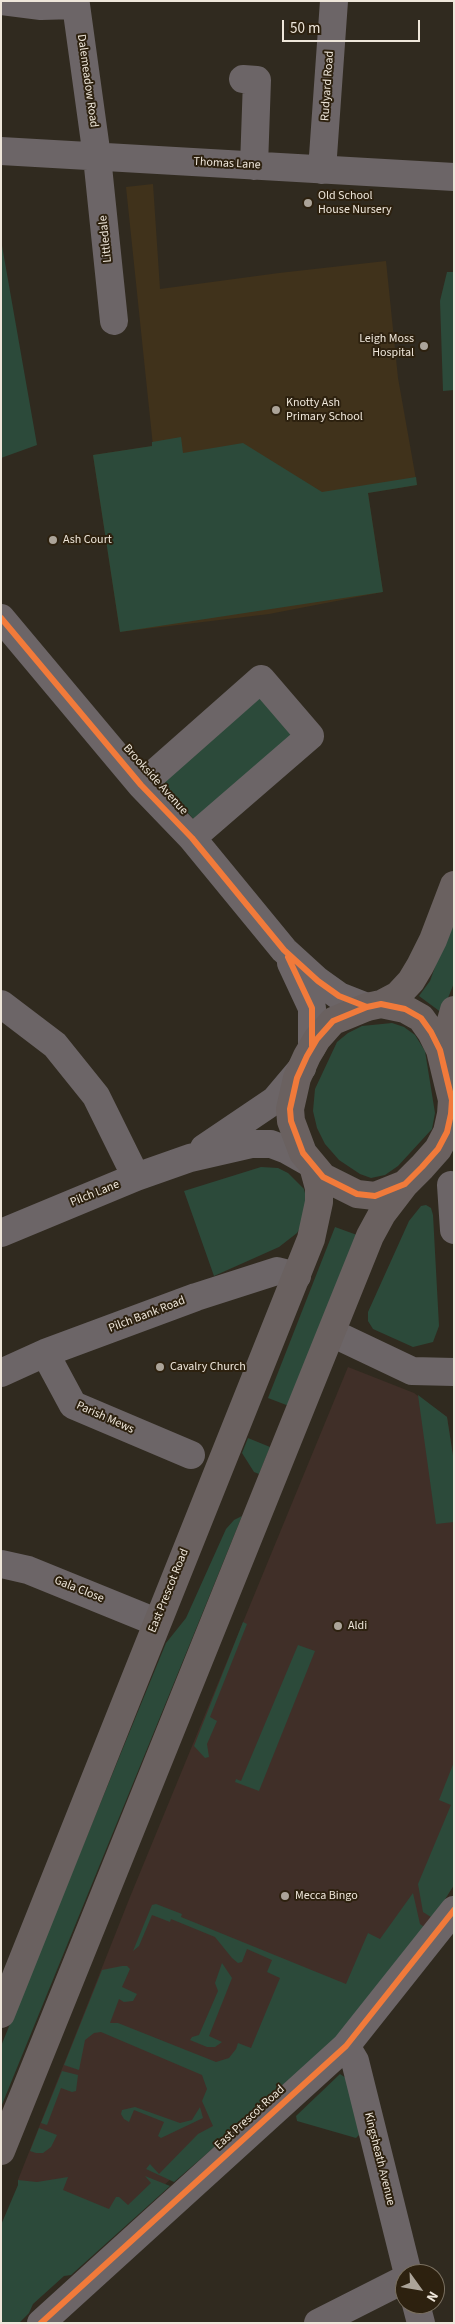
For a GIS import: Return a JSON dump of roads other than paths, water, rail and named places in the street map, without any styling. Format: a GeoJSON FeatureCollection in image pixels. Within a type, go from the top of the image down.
{"type":"FeatureCollection","features":[{"type":"Feature","properties":{"kind":"highway"},"geometry":{"type":"LineString","coordinates":[[413,1176],[375,1196],[357,1194],[322,1177],[304,1153],[291,1121],[290,1109],[292,1098],[307,1058],[334,1022],[398,995],[420,966],[433,940],[454,885]]}},
{"type":"Feature","properties":{"kind":"highway"},"geometry":{"type":"LineString","coordinates":[[1,2150],[370,1236],[382,1214],[438,1149],[446,1132],[453,1101],[440,1050],[431,1032],[421,1018],[405,1009],[374,1006]]}},
{"type":"Feature","properties":{"kind":"highway"},"geometry":{"type":"LineString","coordinates":[[445,1071],[445,1042],[454,1010]]}},
{"type":"Feature","properties":{"kind":"highway","name":"East Prescot Road"},"geometry":{"type":"LineString","coordinates":[[1,2014],[156,1622],[297,1276],[310,1239],[319,1202],[319,1188],[312,1164]]}},
{"type":"Feature","properties":{"kind":"street","name":"Dalemeadow Road"},"geometry":{"type":"LineString","coordinates":[[1,1],[41,6],[83,3],[97,156]]}},
{"type":"Feature","properties":{"kind":"street","name":"Rudyard Road"},"geometry":{"type":"LineString","coordinates":[[322,170],[334,1]]}},
{"type":"Feature","properties":{"kind":"street"},"geometry":{"type":"LineString","coordinates":[[243,78],[257,80],[254,166]]}},
{"type":"Feature","properties":{"kind":"street","name":"Thomas Lane"},"geometry":{"type":"LineString","coordinates":[[1,151],[454,177]]}},
{"type":"Feature","properties":{"kind":"street","name":"Littledale"},"geometry":{"type":"LineString","coordinates":[[97,156],[114,321]]}},
{"type":"Feature","properties":{"kind":"street","name":"Brookside Avenue"},"geometry":{"type":"LineString","coordinates":[[3,625],[141,785],[192,838],[284,950],[318,981],[339,996],[374,1006]]}},
{"type":"Feature","properties":{"kind":"street","name":"Brookside Avenue"},"geometry":{"type":"LineString","coordinates":[[141,785],[261,679],[310,736],[192,838]]}},
{"type":"Feature","properties":{"kind":"street","name":"Brookside Avenue"},"geometry":{"type":"LineString","coordinates":[[284,950],[312,1008],[307,1058]]}},
{"type":"Feature","properties":{"kind":"street"},"geometry":{"type":"LineString","coordinates":[[1,1004],[55,1045],[96,1096],[136,1177]]}},
{"type":"Feature","properties":{"kind":"street","name":"Pilch Lane"},"geometry":{"type":"LineString","coordinates":[[190,1158],[275,1100],[307,1058]]}},
{"type":"Feature","properties":{"kind":"street","name":"Pilch Lane"},"geometry":{"type":"LineString","coordinates":[[1,1233],[136,1177],[190,1158],[251,1144],[271,1144],[312,1164]]}},
{"type":"Feature","properties":{"kind":"street"},"geometry":{"type":"LineString","coordinates":[[413,1176],[454,1152]]}},
{"type":"Feature","properties":{"kind":"street"},"geometry":{"type":"LineString","coordinates":[[451,1185],[454,1230]]}},
{"type":"Feature","properties":{"kind":"street","name":"Pilch Bank Road"},"geometry":{"type":"LineString","coordinates":[[1,1373],[45,1353],[196,1297],[273,1272],[297,1276]]}},
{"type":"Feature","properties":{"kind":"street"},"geometry":{"type":"LineString","coordinates":[[332,1333],[412,1371],[454,1372]]}},
{"type":"Feature","properties":{"kind":"street","name":"Parish Mews"},"geometry":{"type":"LineString","coordinates":[[45,1353],[74,1405],[192,1455]]}},
{"type":"Feature","properties":{"kind":"street","name":"Gala Close"},"geometry":{"type":"LineString","coordinates":[[1,1564],[28,1570],[156,1622]]}},
{"type":"Feature","properties":{"kind":"street","name":"East Prescot Road"},"geometry":{"type":"LineString","coordinates":[[41,2323],[346,2046],[454,1910]]}},
{"type":"Feature","properties":{"kind":"street","name":"Kingsheath Avenue"},"geometry":{"type":"LineString","coordinates":[[346,2046],[355,2061],[406,2264]]}},
{"type":"Feature","properties":{"kind":"street"},"geometry":{"type":"LineString","coordinates":[[318,2323],[395,2284]]}},
{"type":"Feature","properties":{"kind":"place","name":"Old School House Nursery"},"geometry":{"type":"Point","coordinates":[308,203]}},
{"type":"Feature","properties":{"kind":"place","name":"Leigh Moss Hospital"},"geometry":{"type":"Point","coordinates":[424,346]}},
{"type":"Feature","properties":{"kind":"place","name":"Knotty Ash Primary School"},"geometry":{"type":"Point","coordinates":[276,410]}},
{"type":"Feature","properties":{"kind":"place","name":"Ash Court"},"geometry":{"type":"Point","coordinates":[53,540]}},
{"type":"Feature","properties":{"kind":"place","name":"Cavalry Church"},"geometry":{"type":"Point","coordinates":[160,1367]}},
{"type":"Feature","properties":{"kind":"place","name":"Aldi"},"geometry":{"type":"Point","coordinates":[338,1626]}},
{"type":"Feature","properties":{"kind":"place","name":"Mecca Bingo"},"geometry":{"type":"Point","coordinates":[285,1896]}}]}
